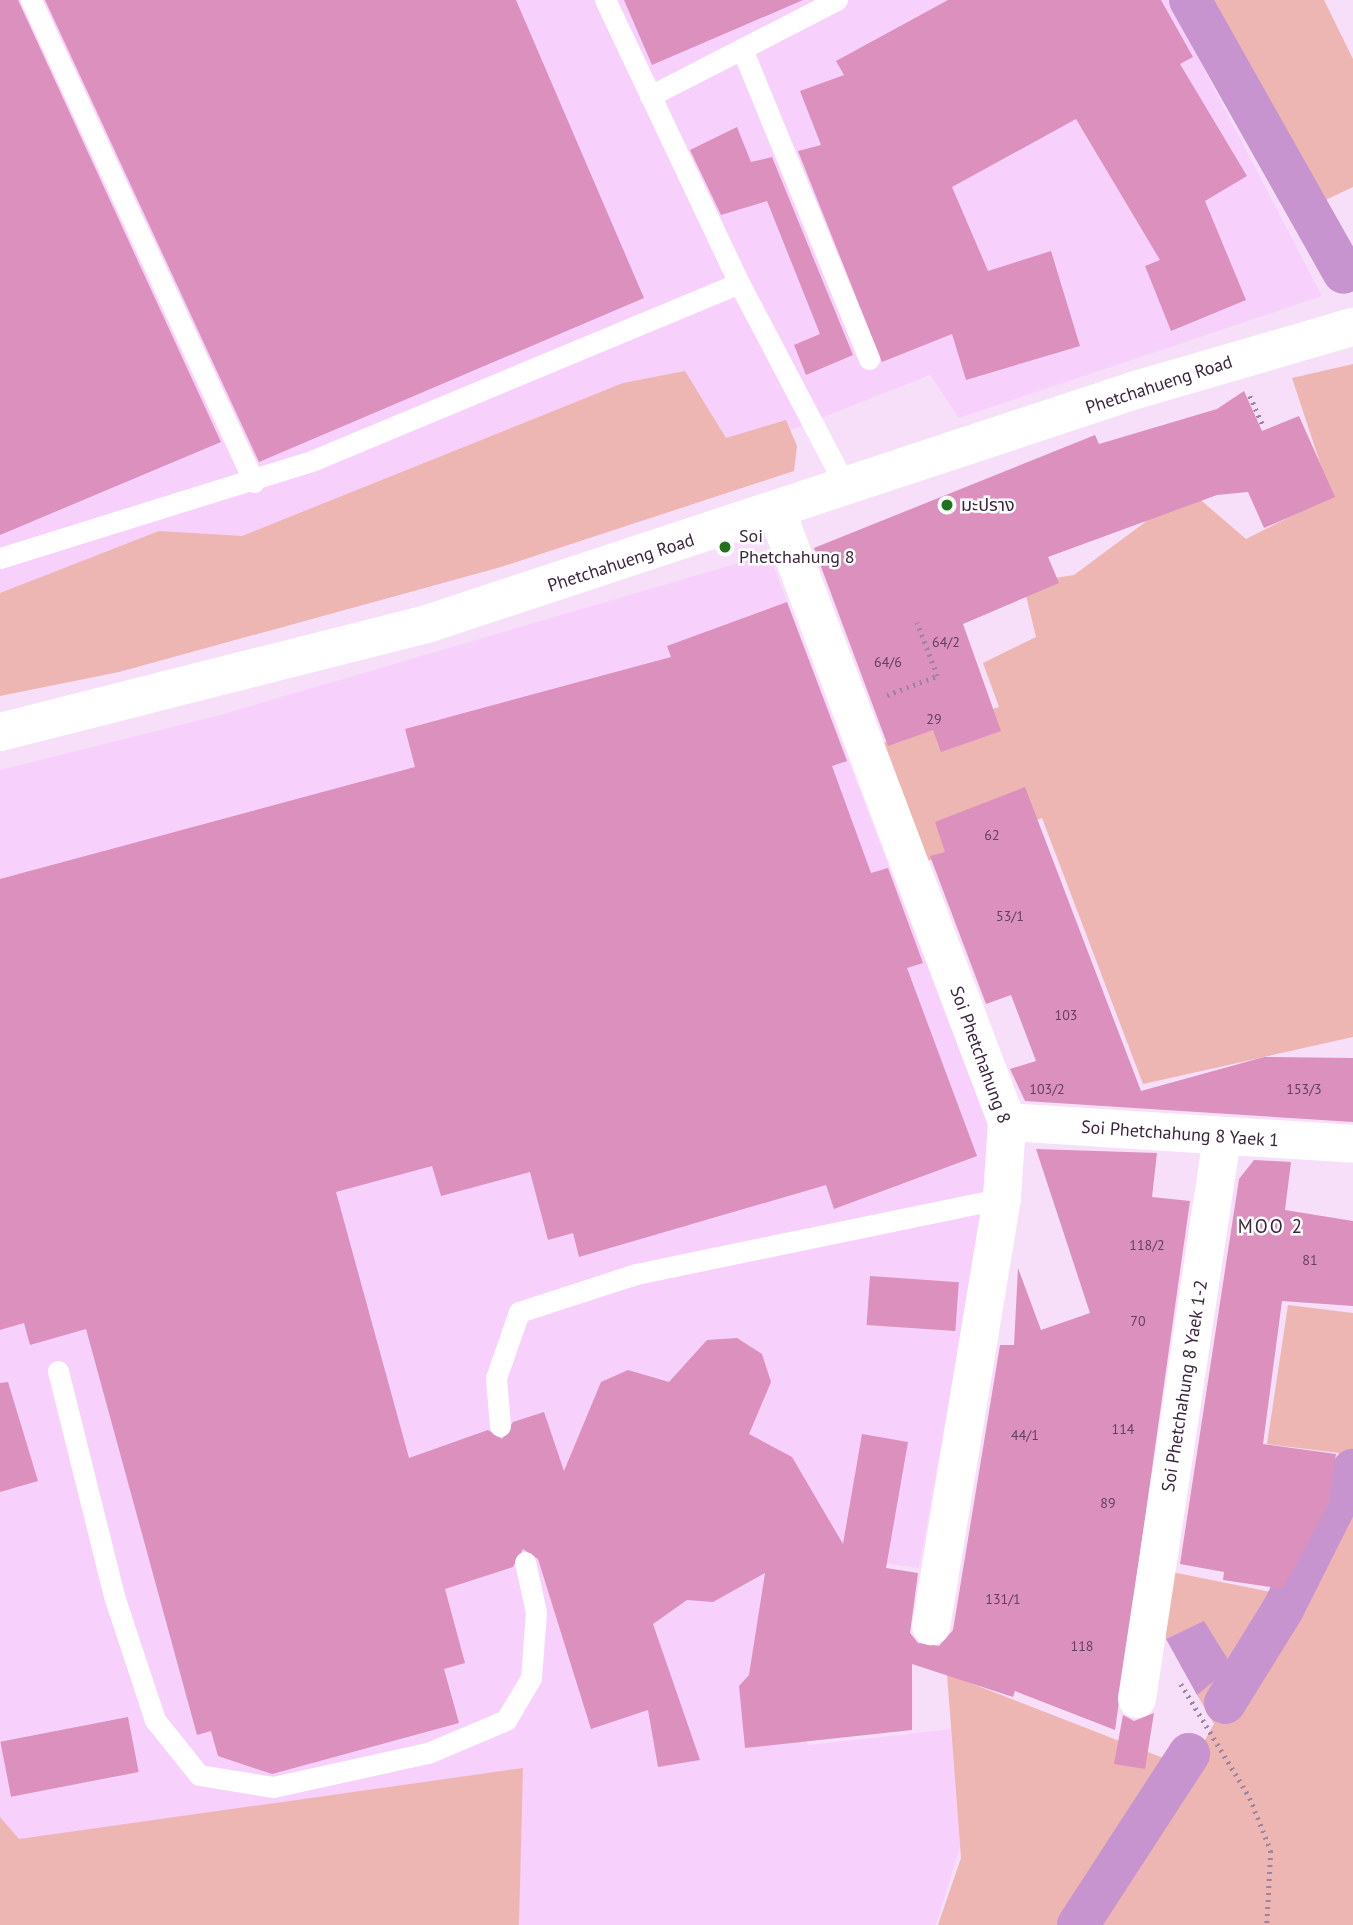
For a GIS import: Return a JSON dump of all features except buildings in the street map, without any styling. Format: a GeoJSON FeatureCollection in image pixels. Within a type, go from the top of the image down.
{"type":"FeatureCollection","features":[{"type":"Feature","properties":{"kind":"street","name":"Phetchahueng Road"},"geometry":{"type":"LineString","coordinates":[[0,732],[430,623],[845,485],[1353,327]]}},
{"type":"Feature","properties":{"kind":"street","name":"Soi Phetchahung 8"},"geometry":{"type":"LineString","coordinates":[[776,510],[1007,1122],[1002,1198],[931,1626]]}},
{"type":"Feature","properties":{"kind":"street","name":"Soi Phetchahung 8 Yaek 1"},"geometry":{"type":"LineString","coordinates":[[1007,1122],[1222,1138],[1353,1144]]}},
{"type":"Feature","properties":{"kind":"street","name":"Soi Phetchahung 8 Yaek 1-2"},"geometry":{"type":"LineString","coordinates":[[1138,1699],[1222,1138]]}},
{"type":"Feature","properties":{"kind":"lane"},"geometry":{"type":"LineString","coordinates":[[31,0],[254,482]]}},
{"type":"Feature","properties":{"kind":"lane"},"geometry":{"type":"LineString","coordinates":[[604,0],[739,283],[845,485]]}},
{"type":"Feature","properties":{"kind":"lane"},"geometry":{"type":"LineString","coordinates":[[650,96],[836,0]]}},
{"type":"Feature","properties":{"kind":"lane"},"geometry":{"type":"LineString","coordinates":[[742,49],[869,359]]}},
{"type":"Feature","properties":{"kind":"lane"},"geometry":{"type":"LineString","coordinates":[[0,558],[254,482],[739,283]]}},
{"type":"Feature","properties":{"kind":"lane"},"geometry":{"type":"LineString","coordinates":[[500,1426],[496,1378],[519,1312],[636,1274],[1002,1198]]}},
{"type":"Feature","properties":{"kind":"lane"},"geometry":{"type":"LineString","coordinates":[[58,1371],[114,1596],[155,1720],[199,1775],[273,1787],[428,1753],[506,1720],[531,1678],[536,1612],[525,1562]]}},
{"type":"Feature","properties":{"kind":"path"},"geometry":{"type":"LineString","coordinates":[[1248,391],[1264,427]]}},
{"type":"Feature","properties":{"kind":"path"},"geometry":{"type":"LineString","coordinates":[[850,708],[937,676],[917,623]]}},
{"type":"Feature","properties":{"kind":"path"},"geometry":{"type":"LineString","coordinates":[[1147,1634],[1250,1798],[1271,1851],[1267,1925]]}},
{"type":"Feature","properties":{"kind":"shaded area"},"geometry":{"type":"Polygon","coordinates":[[[0,0],[1168,0],[1322,296],[959,418],[930,375],[758,443],[0,665],[0,0]]]}},
{"type":"Feature","properties":{"kind":"shaded area"},"geometry":{"type":"Polygon","coordinates":[[[1212,0],[1324,0],[1353,59],[1353,187],[1315,205],[1212,0]]]}},
{"type":"Feature","properties":{"kind":"shaded area"},"geometry":{"type":"Polygon","coordinates":[[[1353,364],[1353,1037],[1143,1084],[1042,818],[920,864],[873,746],[999,707],[983,663],[1036,637],[1023,583],[1074,575],[1148,520],[1196,496],[1246,539],[1331,496],[1292,378],[1353,364]]]}},
{"type":"Feature","properties":{"kind":"shaded area"},"geometry":{"type":"Polygon","coordinates":[[[685,371],[726,438],[786,420],[797,446],[794,471],[501,567],[119,672],[0,696],[0,593],[159,531],[242,536],[623,383],[685,371]]]}},
{"type":"Feature","properties":{"kind":"shaded area"},"geometry":{"type":"Polygon","coordinates":[[[769,554],[995,1143],[919,1568],[822,1555],[794,1721],[808,1745],[951,1729],[960,1847],[936,1925],[519,1925],[522,1768],[19,1840],[0,1818],[0,770],[220,715],[769,554]]]}},
{"type":"Feature","properties":{"kind":"shaded area"},"geometry":{"type":"Polygon","coordinates":[[[1288,1305],[1353,1313],[1353,1925],[938,1925],[961,1858],[947,1674],[1189,1768],[1214,1724],[1197,1695],[1204,1622],[1166,1639],[1161,1620],[1167,1571],[1286,1595],[1318,1526],[1264,1513],[1269,1487],[1334,1498],[1339,1453],[1267,1444],[1288,1305]]]}},
{"type":"Feature","properties":{"kind":"shaded area"},"geometry":{"type":"Polygon","coordinates":[[[1204,1621],[1232,1666],[1197,1695],[1166,1639],[1204,1621]]]}},
{"type":"Feature","properties":{"kind":"shaded area"},"geometry":{"type":"Polygon","coordinates":[[[523,1768],[519,1925],[0,1925],[0,1817],[19,1839],[523,1768]]]}},
{"type":"Feature","properties":{"kind":"waterway"},"geometry":{"type":"LineString","coordinates":[[1190,0],[1344,273]]}},
{"type":"Feature","properties":{"kind":"waterway"},"geometry":{"type":"LineString","coordinates":[[1225,1703],[1283,1609],[1353,1470]]}},
{"type":"Feature","properties":{"kind":"waterway"},"geometry":{"type":"LineString","coordinates":[[1078,1925],[1189,1754]]}},
{"type":"Feature","properties":{"kind":"place","name":"มะปราง"},"geometry":{"type":"Point","coordinates":[947,505]}},
{"type":"Feature","properties":{"kind":"place","name":"Soi Phetchahung 8"},"geometry":{"type":"Point","coordinates":[725,547]}},
{"type":"Feature","properties":{"kind":"district","name":"MOO 2"},"geometry":{"type":"Point","coordinates":[1271,1227]}}]}
